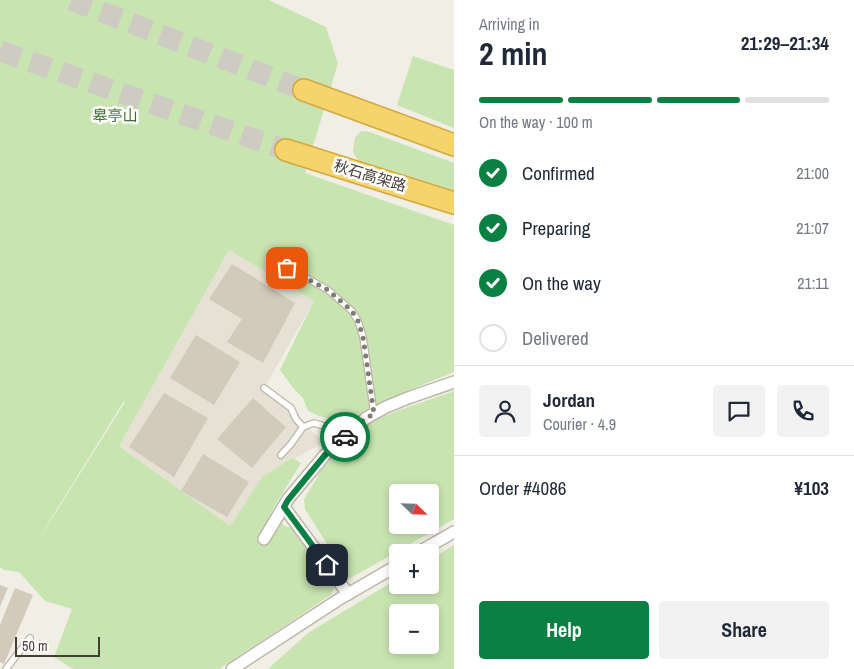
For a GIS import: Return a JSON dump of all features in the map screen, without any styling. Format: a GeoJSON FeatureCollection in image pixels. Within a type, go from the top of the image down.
{"type":"FeatureCollection","features":[{"type":"Feature","properties":{"kind":"highway"},"geometry":{"type":"LineString","coordinates":[[304,90],[454,145]]}},
{"type":"Feature","properties":{"kind":"highway","name":"秋石高架路"},"geometry":{"type":"LineString","coordinates":[[286,150],[454,203]]}},
{"type":"Feature","properties":{"kind":"street"},"geometry":{"type":"LineString","coordinates":[[264,539],[288,500],[325,455],[366,418],[408,398],[454,382]]}},
{"type":"Feature","properties":{"kind":"street"},"geometry":{"type":"LineString","coordinates":[[284,507],[348,594]]}},
{"type":"Feature","properties":{"kind":"street"},"geometry":{"type":"LineString","coordinates":[[434,544],[454,532]]}},
{"type":"Feature","properties":{"kind":"street"},"geometry":{"type":"LineString","coordinates":[[232,669],[348,594],[389,570]]}},
{"type":"Feature","properties":{"kind":"lane"},"geometry":{"type":"LineString","coordinates":[[274,260],[328,290],[352,311],[358,321],[363,337],[374,414]]}},
{"type":"Feature","properties":{"kind":"lane"},"geometry":{"type":"LineString","coordinates":[[264,388],[291,408],[296,419],[303,427]]}},
{"type":"Feature","properties":{"kind":"lane"},"geometry":{"type":"LineString","coordinates":[[281,455],[303,427],[314,423],[347,435]]}},
{"type":"Feature","properties":{"kind":"lane"},"geometry":{"type":"LineString","coordinates":[[6,669],[30,638]]}},
{"type":"Feature","properties":{"kind":"shaded area"},"geometry":{"type":"Polygon","coordinates":[[[229,250],[314,301],[264,388],[324,442],[262,477],[230,526],[119,446],[229,250]]]}},
{"type":"Feature","properties":{"kind":"green space","name":"皋亭山"},"geometry":{"type":"Polygon","coordinates":[[[0,0],[269,0],[326,27],[338,63],[305,173],[454,225],[454,372],[382,401],[351,418],[335,420],[308,411],[303,398],[280,370],[314,301],[229,250],[119,446],[230,526],[262,477],[293,458],[301,463],[271,512],[285,526],[291,528],[334,588],[331,595],[219,669],[73,669],[54,657],[72,609],[45,601],[19,572],[4,570],[0,567],[0,0]],[[124,401],[36,544],[125,402],[124,401]]]}},
{"type":"Feature","properties":{"kind":"green space"},"geometry":{"type":"Polygon","coordinates":[[[413,56],[454,70],[454,128],[397,105],[413,56]]]}},
{"type":"Feature","properties":{"kind":"green space"},"geometry":{"type":"Polygon","coordinates":[[[361,131],[370,132],[454,163],[454,191],[358,160],[353,152],[355,138],[361,131]]]}},
{"type":"Feature","properties":{"kind":"green space"},"geometry":{"type":"Polygon","coordinates":[[[454,391],[454,519],[439,528],[439,484],[389,484],[389,534],[428,534],[410,544],[389,544],[389,556],[349,579],[305,509],[304,499],[323,468],[372,422],[454,391]]]}},
{"type":"Feature","properties":{"kind":"green space"},"geometry":{"type":"Polygon","coordinates":[[[454,545],[454,669],[268,669],[308,633],[389,584],[389,594],[439,594],[439,554],[454,545]]]}},
{"type":"Feature","properties":{"kind":"building"},"geometry":{"type":"Polygon","coordinates":[[[232,264],[295,303],[263,363],[227,342],[242,319],[209,299],[232,264]]]}},
{"type":"Feature","properties":{"kind":"building"},"geometry":{"type":"Polygon","coordinates":[[[196,335],[240,362],[214,405],[170,378],[196,335]]]}},
{"type":"Feature","properties":{"kind":"building"},"geometry":{"type":"Polygon","coordinates":[[[164,393],[208,418],[174,477],[129,447],[164,393]]]}},
{"type":"Feature","properties":{"kind":"building"},"geometry":{"type":"Polygon","coordinates":[[[253,398],[286,427],[252,468],[217,439],[253,398]]]}},
{"type":"Feature","properties":{"kind":"building"},"geometry":{"type":"Polygon","coordinates":[[[203,454],[249,482],[227,517],[181,491],[203,454]]]}},
{"type":"Feature","properties":{"kind":"building"},"geometry":{"type":"Polygon","coordinates":[[[0,585],[8,588],[0,607],[0,585]]]}},
{"type":"Feature","properties":{"kind":"building"},"geometry":{"type":"Polygon","coordinates":[[[15,588],[33,595],[4,664],[0,662],[0,625],[15,588]]]}},
{"type":"Feature","properties":{"kind":"tunnel"},"geometry":{"type":"LineString","coordinates":[[71,0],[304,90]]}},
{"type":"Feature","properties":{"kind":"tunnel"},"geometry":{"type":"LineString","coordinates":[[0,51],[286,150]]}},
{"type":"Feature","properties":{"kind":"way so far"},"geometry":{"type":"LineString","coordinates":[[287,268],[328,290],[352,311],[358,321],[363,337],[374,414],[366,418],[345,437]]}},
{"type":"Feature","properties":{"kind":"route"},"geometry":{"type":"LineString","coordinates":[[327,565],[284,507],[325,455],[345,437]]}}]}
